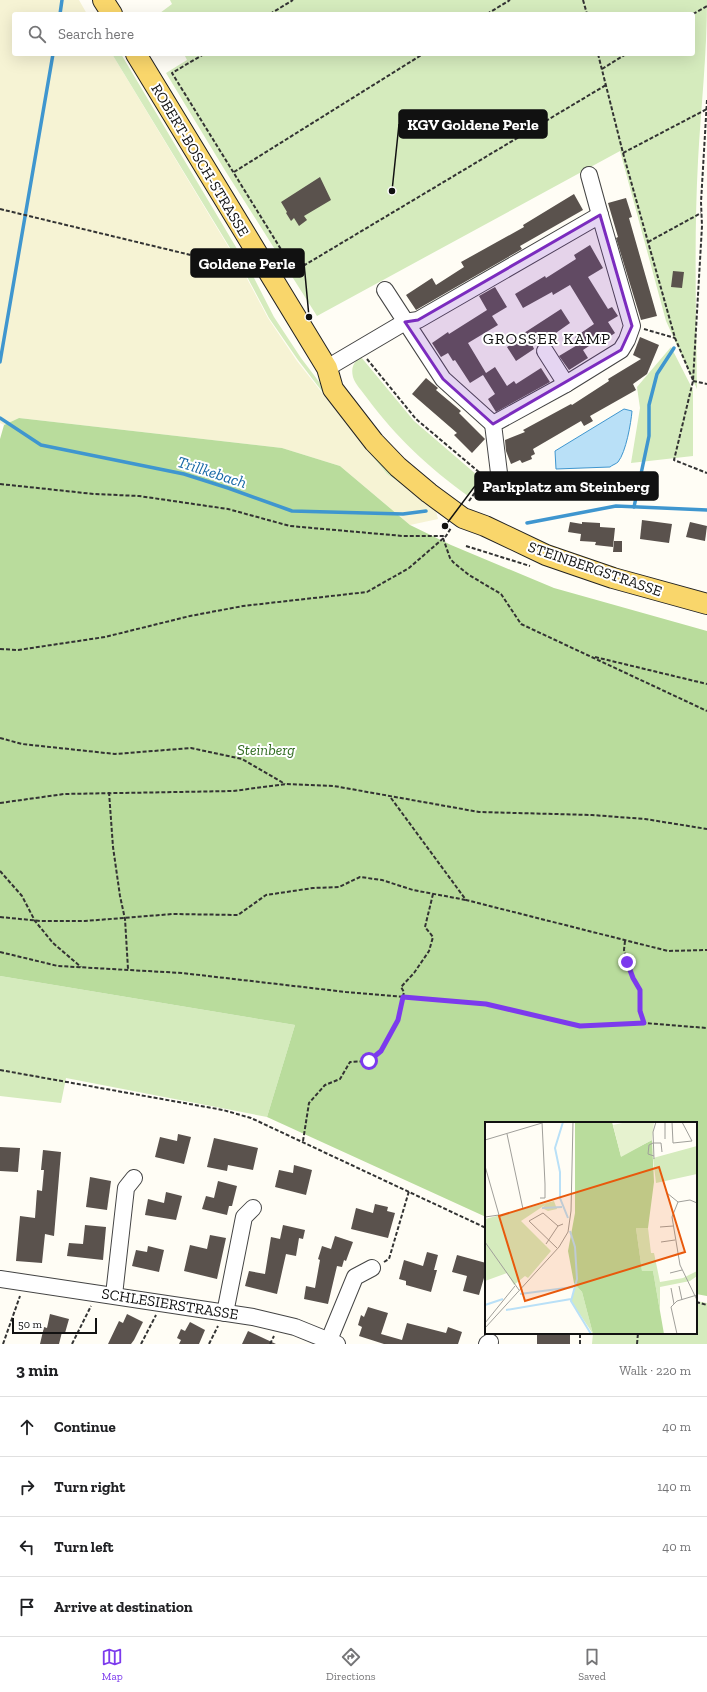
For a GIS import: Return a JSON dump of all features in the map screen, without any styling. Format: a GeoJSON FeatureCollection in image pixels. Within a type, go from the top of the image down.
{"type":"FeatureCollection","features":[{"type":"Feature","properties":{"kind":"main road"},"geometry":{"type":"LineString","coordinates":[[103,0],[111,12]]}},
{"type":"Feature","properties":{"kind":"main road","name":"ROBERT-BOSCH-STRASSE"},"geometry":{"type":"LineString","coordinates":[[137,56],[327,368],[344,381],[368,417],[394,447],[430,479],[471,509],[485,526]]}},
{"type":"Feature","properties":{"kind":"main road","name":"STEINBERGSTRASSE"},"geometry":{"type":"LineString","coordinates":[[485,526],[546,555],[613,578],[707,604]]}},
{"type":"Feature","properties":{"kind":"street"},"geometry":{"type":"LineString","coordinates":[[493,424],[566,384],[621,350],[627,340],[632,326],[589,175]]}},
{"type":"Feature","properties":{"kind":"street"},"geometry":{"type":"LineString","coordinates":[[327,368],[358,348],[405,322],[418,320],[600,216]]}},
{"type":"Feature","properties":{"kind":"street"},"geometry":{"type":"LineString","coordinates":[[385,290],[443,379],[493,424],[494,479]]}},
{"type":"Feature","properties":{"kind":"street"},"geometry":{"type":"LineString","coordinates":[[545,351],[566,384]]}},
{"type":"Feature","properties":{"kind":"street"},"geometry":{"type":"LineString","coordinates":[[114,1295],[126,1188],[134,1178]]}},
{"type":"Feature","properties":{"kind":"street"},"geometry":{"type":"LineString","coordinates":[[225,1313],[244,1217],[252,1208]]}},
{"type":"Feature","properties":{"kind":"street"},"geometry":{"type":"LineString","coordinates":[[333,1342],[355,1277],[372,1268]]}},
{"type":"Feature","properties":{"kind":"street","name":"SCHLESIERSTRASSE"},"geometry":{"type":"LineString","coordinates":[[0,1279],[114,1295],[280,1323],[333,1342]]}},
{"type":"Feature","properties":{"kind":"path"},"geometry":{"type":"LineString","coordinates":[[273,12],[293,0]]}},
{"type":"Feature","properties":{"kind":"path"},"geometry":{"type":"LineString","coordinates":[[490,12],[510,0]]}},
{"type":"Feature","properties":{"kind":"path"},"geometry":{"type":"LineString","coordinates":[[583,0],[586,12]]}},
{"type":"Feature","properties":{"kind":"path"},"geometry":{"type":"LineString","coordinates":[[695,13],[707,6]]}},
{"type":"Feature","properties":{"kind":"path"},"geometry":{"type":"LineString","coordinates":[[201,56],[172,73],[295,272]]}},
{"type":"Feature","properties":{"kind":"path"},"geometry":{"type":"LineString","coordinates":[[234,172],[420,56]]}},
{"type":"Feature","properties":{"kind":"path"},"geometry":{"type":"LineString","coordinates":[[599,56],[623,153],[675,338],[693,381]]}},
{"type":"Feature","properties":{"kind":"path"},"geometry":{"type":"LineString","coordinates":[[602,69],[623,56]]}},
{"type":"Feature","properties":{"kind":"path"},"geometry":{"type":"LineString","coordinates":[[287,276],[606,85]]}},
{"type":"Feature","properties":{"kind":"path"},"geometry":{"type":"LineString","coordinates":[[707,100],[701,213],[702,226],[693,381],[674,460],[707,473]]}},
{"type":"Feature","properties":{"kind":"path"},"geometry":{"type":"LineString","coordinates":[[623,153],[706,109]]}},
{"type":"Feature","properties":{"kind":"path"},"geometry":{"type":"LineString","coordinates":[[0,209],[228,264],[250,264],[261,261]]}},
{"type":"Feature","properties":{"kind":"path"},"geometry":{"type":"LineString","coordinates":[[648,242],[701,213]]}},
{"type":"Feature","properties":{"kind":"path"},"geometry":{"type":"LineString","coordinates":[[632,326],[675,338]]}},
{"type":"Feature","properties":{"kind":"path"},"geometry":{"type":"LineString","coordinates":[[358,348],[416,419],[494,479],[487,493],[478,488],[469,501]]}},
{"type":"Feature","properties":{"kind":"path"},"geometry":{"type":"LineString","coordinates":[[693,381],[707,384]]}},
{"type":"Feature","properties":{"kind":"path"},"geometry":{"type":"LineString","coordinates":[[0,484],[94,494],[139,496],[228,509],[290,526],[403,536],[446,536],[409,568],[367,592],[243,606],[190,616],[105,637],[18,650],[0,648]]}},
{"type":"Feature","properties":{"kind":"path"},"geometry":{"type":"LineString","coordinates":[[443,538],[450,558],[453,562],[474,578],[500,594],[521,624],[707,711]]}},
{"type":"Feature","properties":{"kind":"path"},"geometry":{"type":"LineString","coordinates":[[466,546],[532,566],[546,555]]}},
{"type":"Feature","properties":{"kind":"path"},"geometry":{"type":"LineString","coordinates":[[590,656],[707,684]]}},
{"type":"Feature","properties":{"kind":"path"},"geometry":{"type":"LineString","coordinates":[[0,738],[22,744],[114,754],[191,748],[242,759],[286,784]]}},
{"type":"Feature","properties":{"kind":"path"},"geometry":{"type":"LineString","coordinates":[[0,803],[64,794],[109,792],[233,791],[286,784],[334,786],[479,812],[638,819],[707,829]]}},
{"type":"Feature","properties":{"kind":"path"},"geometry":{"type":"LineString","coordinates":[[109,792],[112,847],[125,919],[128,969]]}},
{"type":"Feature","properties":{"kind":"path"},"geometry":{"type":"LineString","coordinates":[[391,797],[466,900]]}},
{"type":"Feature","properties":{"kind":"path"},"geometry":{"type":"LineString","coordinates":[[0,871],[22,896],[35,921],[53,943],[82,967]]}},
{"type":"Feature","properties":{"kind":"path"},"geometry":{"type":"LineString","coordinates":[[0,918],[35,921],[85,921],[173,914],[238,915],[266,895],[313,888],[339,887],[360,877],[382,880],[413,890],[466,900],[668,951],[707,950]]}},
{"type":"Feature","properties":{"kind":"path"},"geometry":{"type":"LineString","coordinates":[[303,1141],[309,1103],[325,1085],[340,1079],[350,1062],[369,1061],[381,1051],[398,1020],[404,992],[401,987],[414,973],[421,960],[429,950],[433,937],[425,927],[434,894]]}},
{"type":"Feature","properties":{"kind":"path"},"geometry":{"type":"LineString","coordinates":[[625,941],[624,950],[627,962],[633,978],[640,990],[640,1011],[644,1023]]}},
{"type":"Feature","properties":{"kind":"path"},"geometry":{"type":"LineString","coordinates":[[0,952],[58,966],[182,973],[403,997],[486,1004],[580,1026],[644,1023],[707,1028]]}},
{"type":"Feature","properties":{"kind":"path"},"geometry":{"type":"LineString","coordinates":[[0,1070],[223,1110],[251,1118],[303,1141],[485,1228]]}},
{"type":"Feature","properties":{"kind":"path"},"geometry":{"type":"LineString","coordinates":[[372,1268],[389,1259],[408,1191]]}},
{"type":"Feature","properties":{"kind":"path"},"geometry":{"type":"LineString","coordinates":[[3,1344],[24,1282]]}},
{"type":"Feature","properties":{"kind":"path"},"geometry":{"type":"LineString","coordinates":[[72,1344],[98,1293]]}},
{"type":"Feature","properties":{"kind":"path"},"geometry":{"type":"LineString","coordinates":[[697,1302],[707,1305]]}},
{"type":"Feature","properties":{"kind":"path"},"geometry":{"type":"LineString","coordinates":[[141,1344],[163,1303]]}},
{"type":"Feature","properties":{"kind":"path"},"geometry":{"type":"LineString","coordinates":[[209,1344],[225,1313]]}},
{"type":"Feature","properties":{"kind":"path"},"geometry":{"type":"LineString","coordinates":[[637,1344],[638,1334]]}},
{"type":"Feature","properties":{"kind":"highlighted area"},"geometry":{"type":"Polygon","coordinates":[[[600,215],[632,326],[621,350],[493,424],[443,379],[405,322],[418,320],[600,215]]]}},
{"type":"Feature","properties":{"kind":"shaded area"},"geometry":{"type":"Polygon","coordinates":[[[0,0],[79,0],[86,12],[12,12],[12,56],[113,56],[243,271],[268,318],[297,361],[387,474],[435,507],[438,519],[410,525],[340,466],[282,448],[19,418],[4,425],[0,423],[0,0]]]}},
{"type":"Feature","properties":{"kind":"green space"},"geometry":{"type":"Polygon","coordinates":[[[170,0],[707,0],[696,218],[697,389],[666,321],[620,151],[317,316],[226,172],[166,73],[187,60],[185,56],[695,56],[695,12],[161,12],[172,4],[170,0]]]}},
{"type":"Feature","properties":{"kind":"green space"},"geometry":{"type":"Polygon","coordinates":[[[113,56],[122,56],[252,274],[274,317],[301,358],[354,428],[435,507],[387,474],[360,441],[298,360],[269,318],[244,271],[113,56]]]}},
{"type":"Feature","properties":{"kind":"green space"},"geometry":{"type":"Polygon","coordinates":[[[671,347],[693,390],[693,456],[631,463],[640,408],[637,387],[671,347]]]}},
{"type":"Feature","properties":{"kind":"green space"},"geometry":{"type":"Polygon","coordinates":[[[361,357],[414,421],[477,475],[490,484],[487,488],[478,483],[468,496],[439,474],[413,451],[389,426],[354,380],[352,374],[353,366],[361,357]]]}},
{"type":"Feature","properties":{"kind":"green space","name":"Steinberg"},"geometry":{"type":"Polygon","coordinates":[[[19,418],[282,448],[340,466],[410,525],[451,545],[554,588],[707,631],[707,1296],[697,1294],[697,1122],[485,1122],[485,1217],[267,1117],[295,1025],[0,976],[0,439],[4,425],[19,418]]]}},
{"type":"Feature","properties":{"kind":"green space"},"geometry":{"type":"Polygon","coordinates":[[[0,976],[295,1025],[267,1117],[66,1078],[61,1103],[0,1096],[0,976]]]}},
{"type":"Feature","properties":{"kind":"green space"},"geometry":{"type":"Polygon","coordinates":[[[697,1301],[707,1303],[707,1344],[592,1344],[593,1334],[697,1334],[697,1301]]]}},
{"type":"Feature","properties":{"kind":"water"},"geometry":{"type":"Polygon","coordinates":[[[624,409],[632,411],[626,445],[618,462],[610,467],[556,469],[555,451],[624,409]]]}},
{"type":"Feature","properties":{"kind":"building"},"geometry":{"type":"Polygon","coordinates":[[[320,177],[331,200],[304,216],[307,220],[299,226],[294,218],[291,221],[281,202],[320,177]]]}},
{"type":"Feature","properties":{"kind":"building"},"geometry":{"type":"Polygon","coordinates":[[[574,194],[583,210],[520,246],[522,249],[416,310],[406,295],[432,278],[436,285],[464,267],[461,262],[524,227],[523,225],[574,194]]]}},
{"type":"Feature","properties":{"kind":"building"},"geometry":{"type":"Polygon","coordinates":[[[626,198],[632,217],[629,218],[657,316],[641,320],[616,238],[618,237],[608,203],[626,198]]]}},
{"type":"Feature","properties":{"kind":"building"},"geometry":{"type":"Polygon","coordinates":[[[590,245],[603,268],[588,277],[608,309],[612,307],[618,316],[608,322],[615,333],[600,343],[598,340],[583,350],[588,358],[569,370],[559,356],[579,344],[575,337],[594,324],[570,285],[553,295],[552,292],[523,308],[515,294],[545,276],[546,278],[576,259],[574,255],[590,245]]]}},
{"type":"Feature","properties":{"kind":"building"},"geometry":{"type":"Polygon","coordinates":[[[673,271],[684,272],[682,288],[671,287],[673,271]]]}},
{"type":"Feature","properties":{"kind":"building"},"geometry":{"type":"Polygon","coordinates":[[[495,287],[507,307],[492,316],[498,325],[468,343],[486,373],[495,367],[507,386],[514,381],[516,384],[541,368],[550,382],[496,412],[488,399],[495,394],[483,375],[470,383],[455,360],[453,361],[448,353],[441,357],[432,343],[448,332],[449,334],[487,310],[479,296],[495,287]]]}},
{"type":"Feature","properties":{"kind":"building"},"geometry":{"type":"Polygon","coordinates":[[[561,309],[570,323],[553,335],[551,332],[532,344],[534,349],[516,361],[507,347],[526,335],[524,333],[561,309]]]}},
{"type":"Feature","properties":{"kind":"building"},"geometry":{"type":"Polygon","coordinates":[[[640,337],[659,345],[647,374],[633,384],[636,390],[590,416],[593,421],[584,426],[581,421],[533,449],[535,454],[531,456],[532,459],[522,463],[520,460],[511,464],[506,451],[505,440],[525,432],[523,430],[571,404],[572,405],[609,381],[608,379],[641,359],[633,355],[640,337]]]}},
{"type":"Feature","properties":{"kind":"building"},"geometry":{"type":"Polygon","coordinates":[[[426,378],[438,388],[436,390],[461,411],[459,413],[485,439],[472,453],[454,435],[457,433],[412,394],[426,378]]]}},
{"type":"Feature","properties":{"kind":"building"},"geometry":{"type":"Polygon","coordinates":[[[642,520],[672,524],[669,543],[640,539],[642,520]]]}},
{"type":"Feature","properties":{"kind":"building"},"geometry":{"type":"Polygon","coordinates":[[[570,522],[582,524],[582,522],[600,523],[600,527],[615,528],[613,547],[595,545],[596,542],[580,541],[581,534],[568,532],[570,522]]]}},
{"type":"Feature","properties":{"kind":"building"},"geometry":{"type":"Polygon","coordinates":[[[690,522],[707,526],[705,541],[686,537],[690,522]]]}},
{"type":"Feature","properties":{"kind":"building"},"geometry":{"type":"Polygon","coordinates":[[[614,541],[622,541],[622,552],[613,552],[614,541]]]}},
{"type":"Feature","properties":{"kind":"building"},"geometry":{"type":"Polygon","coordinates":[[[178,1134],[191,1137],[184,1164],[155,1157],[160,1137],[177,1141],[178,1134]]]}},
{"type":"Feature","properties":{"kind":"building"},"geometry":{"type":"Polygon","coordinates":[[[214,1138],[258,1148],[253,1170],[228,1165],[227,1171],[207,1167],[214,1138]]]}},
{"type":"Feature","properties":{"kind":"building"},"geometry":{"type":"Polygon","coordinates":[[[0,1147],[20,1148],[18,1172],[0,1171],[0,1147]]]}},
{"type":"Feature","properties":{"kind":"building"},"geometry":{"type":"Polygon","coordinates":[[[43,1150],[61,1152],[54,1236],[45,1234],[42,1263],[16,1261],[20,1216],[35,1218],[37,1190],[42,1191],[44,1170],[41,1170],[43,1150]]]}},
{"type":"Feature","properties":{"kind":"building"},"geometry":{"type":"Polygon","coordinates":[[[294,1165],[312,1170],[306,1195],[275,1187],[279,1170],[293,1173],[294,1165]]]}},
{"type":"Feature","properties":{"kind":"building"},"geometry":{"type":"Polygon","coordinates":[[[90,1177],[111,1181],[107,1210],[86,1207],[90,1177]]]}},
{"type":"Feature","properties":{"kind":"building"},"geometry":{"type":"Polygon","coordinates":[[[218,1181],[237,1186],[232,1206],[229,1206],[227,1215],[202,1209],[206,1196],[214,1198],[218,1181]]]}},
{"type":"Feature","properties":{"kind":"building"},"geometry":{"type":"Polygon","coordinates":[[[166,1192],[182,1196],[176,1220],[145,1215],[148,1199],[164,1203],[166,1192]]]}},
{"type":"Feature","properties":{"kind":"building"},"geometry":{"type":"Polygon","coordinates":[[[375,1204],[388,1207],[387,1211],[395,1213],[388,1238],[351,1229],[356,1208],[373,1213],[375,1204]]]}},
{"type":"Feature","properties":{"kind":"building"},"geometry":{"type":"Polygon","coordinates":[[[85,1225],[106,1227],[103,1260],[67,1256],[69,1243],[83,1244],[85,1225]]]}},
{"type":"Feature","properties":{"kind":"building"},"geometry":{"type":"Polygon","coordinates":[[[283,1225],[305,1230],[303,1239],[299,1238],[296,1256],[286,1254],[277,1294],[245,1286],[249,1271],[265,1274],[271,1237],[280,1239],[283,1225]]]}},
{"type":"Feature","properties":{"kind":"building"},"geometry":{"type":"Polygon","coordinates":[[[210,1235],[226,1238],[217,1279],[184,1271],[190,1245],[207,1249],[210,1235]]]}},
{"type":"Feature","properties":{"kind":"building"},"geometry":{"type":"Polygon","coordinates":[[[335,1236],[353,1242],[346,1261],[344,1260],[342,1267],[337,1266],[328,1304],[304,1299],[306,1286],[315,1288],[320,1260],[318,1259],[322,1246],[331,1249],[335,1236]]]}},
{"type":"Feature","properties":{"kind":"building"},"geometry":{"type":"Polygon","coordinates":[[[148,1246],[164,1250],[159,1272],[132,1266],[136,1250],[147,1252],[148,1246]]]}},
{"type":"Feature","properties":{"kind":"building"},"geometry":{"type":"Polygon","coordinates":[[[427,1252],[438,1255],[434,1270],[437,1270],[431,1292],[406,1285],[406,1281],[399,1279],[404,1260],[423,1266],[427,1252]]]}},
{"type":"Feature","properties":{"kind":"building"},"geometry":{"type":"Polygon","coordinates":[[[457,1255],[485,1263],[485,1274],[479,1295],[463,1291],[467,1276],[452,1272],[457,1255]]]}},
{"type":"Feature","properties":{"kind":"building"},"geometry":{"type":"Polygon","coordinates":[[[368,1307],[388,1313],[381,1334],[402,1340],[407,1323],[446,1333],[448,1327],[462,1332],[458,1344],[384,1344],[359,1336],[362,1327],[358,1325],[361,1315],[364,1317],[368,1307]]]}},
{"type":"Feature","properties":{"kind":"building"},"geometry":{"type":"Polygon","coordinates":[[[50,1314],[69,1319],[65,1333],[62,1332],[59,1344],[40,1344],[44,1327],[47,1328],[50,1314]]]}},
{"type":"Feature","properties":{"kind":"building"},"geometry":{"type":"Polygon","coordinates":[[[127,1314],[143,1322],[134,1340],[131,1344],[108,1344],[119,1321],[123,1323],[127,1314]]]}},
{"type":"Feature","properties":{"kind":"building"},"geometry":{"type":"Polygon","coordinates":[[[190,1322],[205,1330],[199,1344],[179,1344],[181,1340],[177,1338],[181,1329],[185,1331],[190,1322]]]}},
{"type":"Feature","properties":{"kind":"building"},"geometry":{"type":"Polygon","coordinates":[[[248,1331],[276,1344],[242,1344],[248,1331]]]}},
{"type":"Feature","properties":{"kind":"building"},"geometry":{"type":"Polygon","coordinates":[[[537,1334],[570,1334],[570,1344],[537,1344],[537,1334]]]}},
{"type":"Feature","properties":{"kind":"waterway"},"geometry":{"type":"LineString","coordinates":[[60,12],[62,0]]}},
{"type":"Feature","properties":{"kind":"waterway"},"geometry":{"type":"LineString","coordinates":[[0,362],[53,56]]}},
{"type":"Feature","properties":{"kind":"waterway"},"geometry":{"type":"LineString","coordinates":[[634,507],[649,436],[649,405],[657,374],[674,348]]}},
{"type":"Feature","properties":{"kind":"waterway","name":"Trillkebach"},"geometry":{"type":"LineString","coordinates":[[0,418],[41,445],[184,474],[292,511],[403,514],[426,511]]}},
{"type":"Feature","properties":{"kind":"waterway","name":"Trillkebach"},"geometry":{"type":"LineString","coordinates":[[527,523],[616,506],[707,510]]}},
{"type":"Feature","properties":{"kind":"place","name":"KGV Goldene Perle"},"geometry":{"type":"Point","coordinates":[392,191]}},
{"type":"Feature","properties":{"kind":"place","name":"Goldene Perle"},"geometry":{"type":"Point","coordinates":[309,317]}},
{"type":"Feature","properties":{"kind":"place","name":"Parkplatz am Steinberg"},"geometry":{"type":"Point","coordinates":[445,526]}},
{"type":"Feature","properties":{"kind":"district","name":"GROSSER KAMP"},"geometry":{"type":"Point","coordinates":[547,338]}},
{"type":"Feature","properties":{"kind":"route"},"geometry":{"type":"LineString","coordinates":[[369,1061],[381,1051],[398,1020],[403,997],[486,1004],[580,1026],[644,1023],[640,1011],[640,990],[633,978],[627,962]]}}]}
